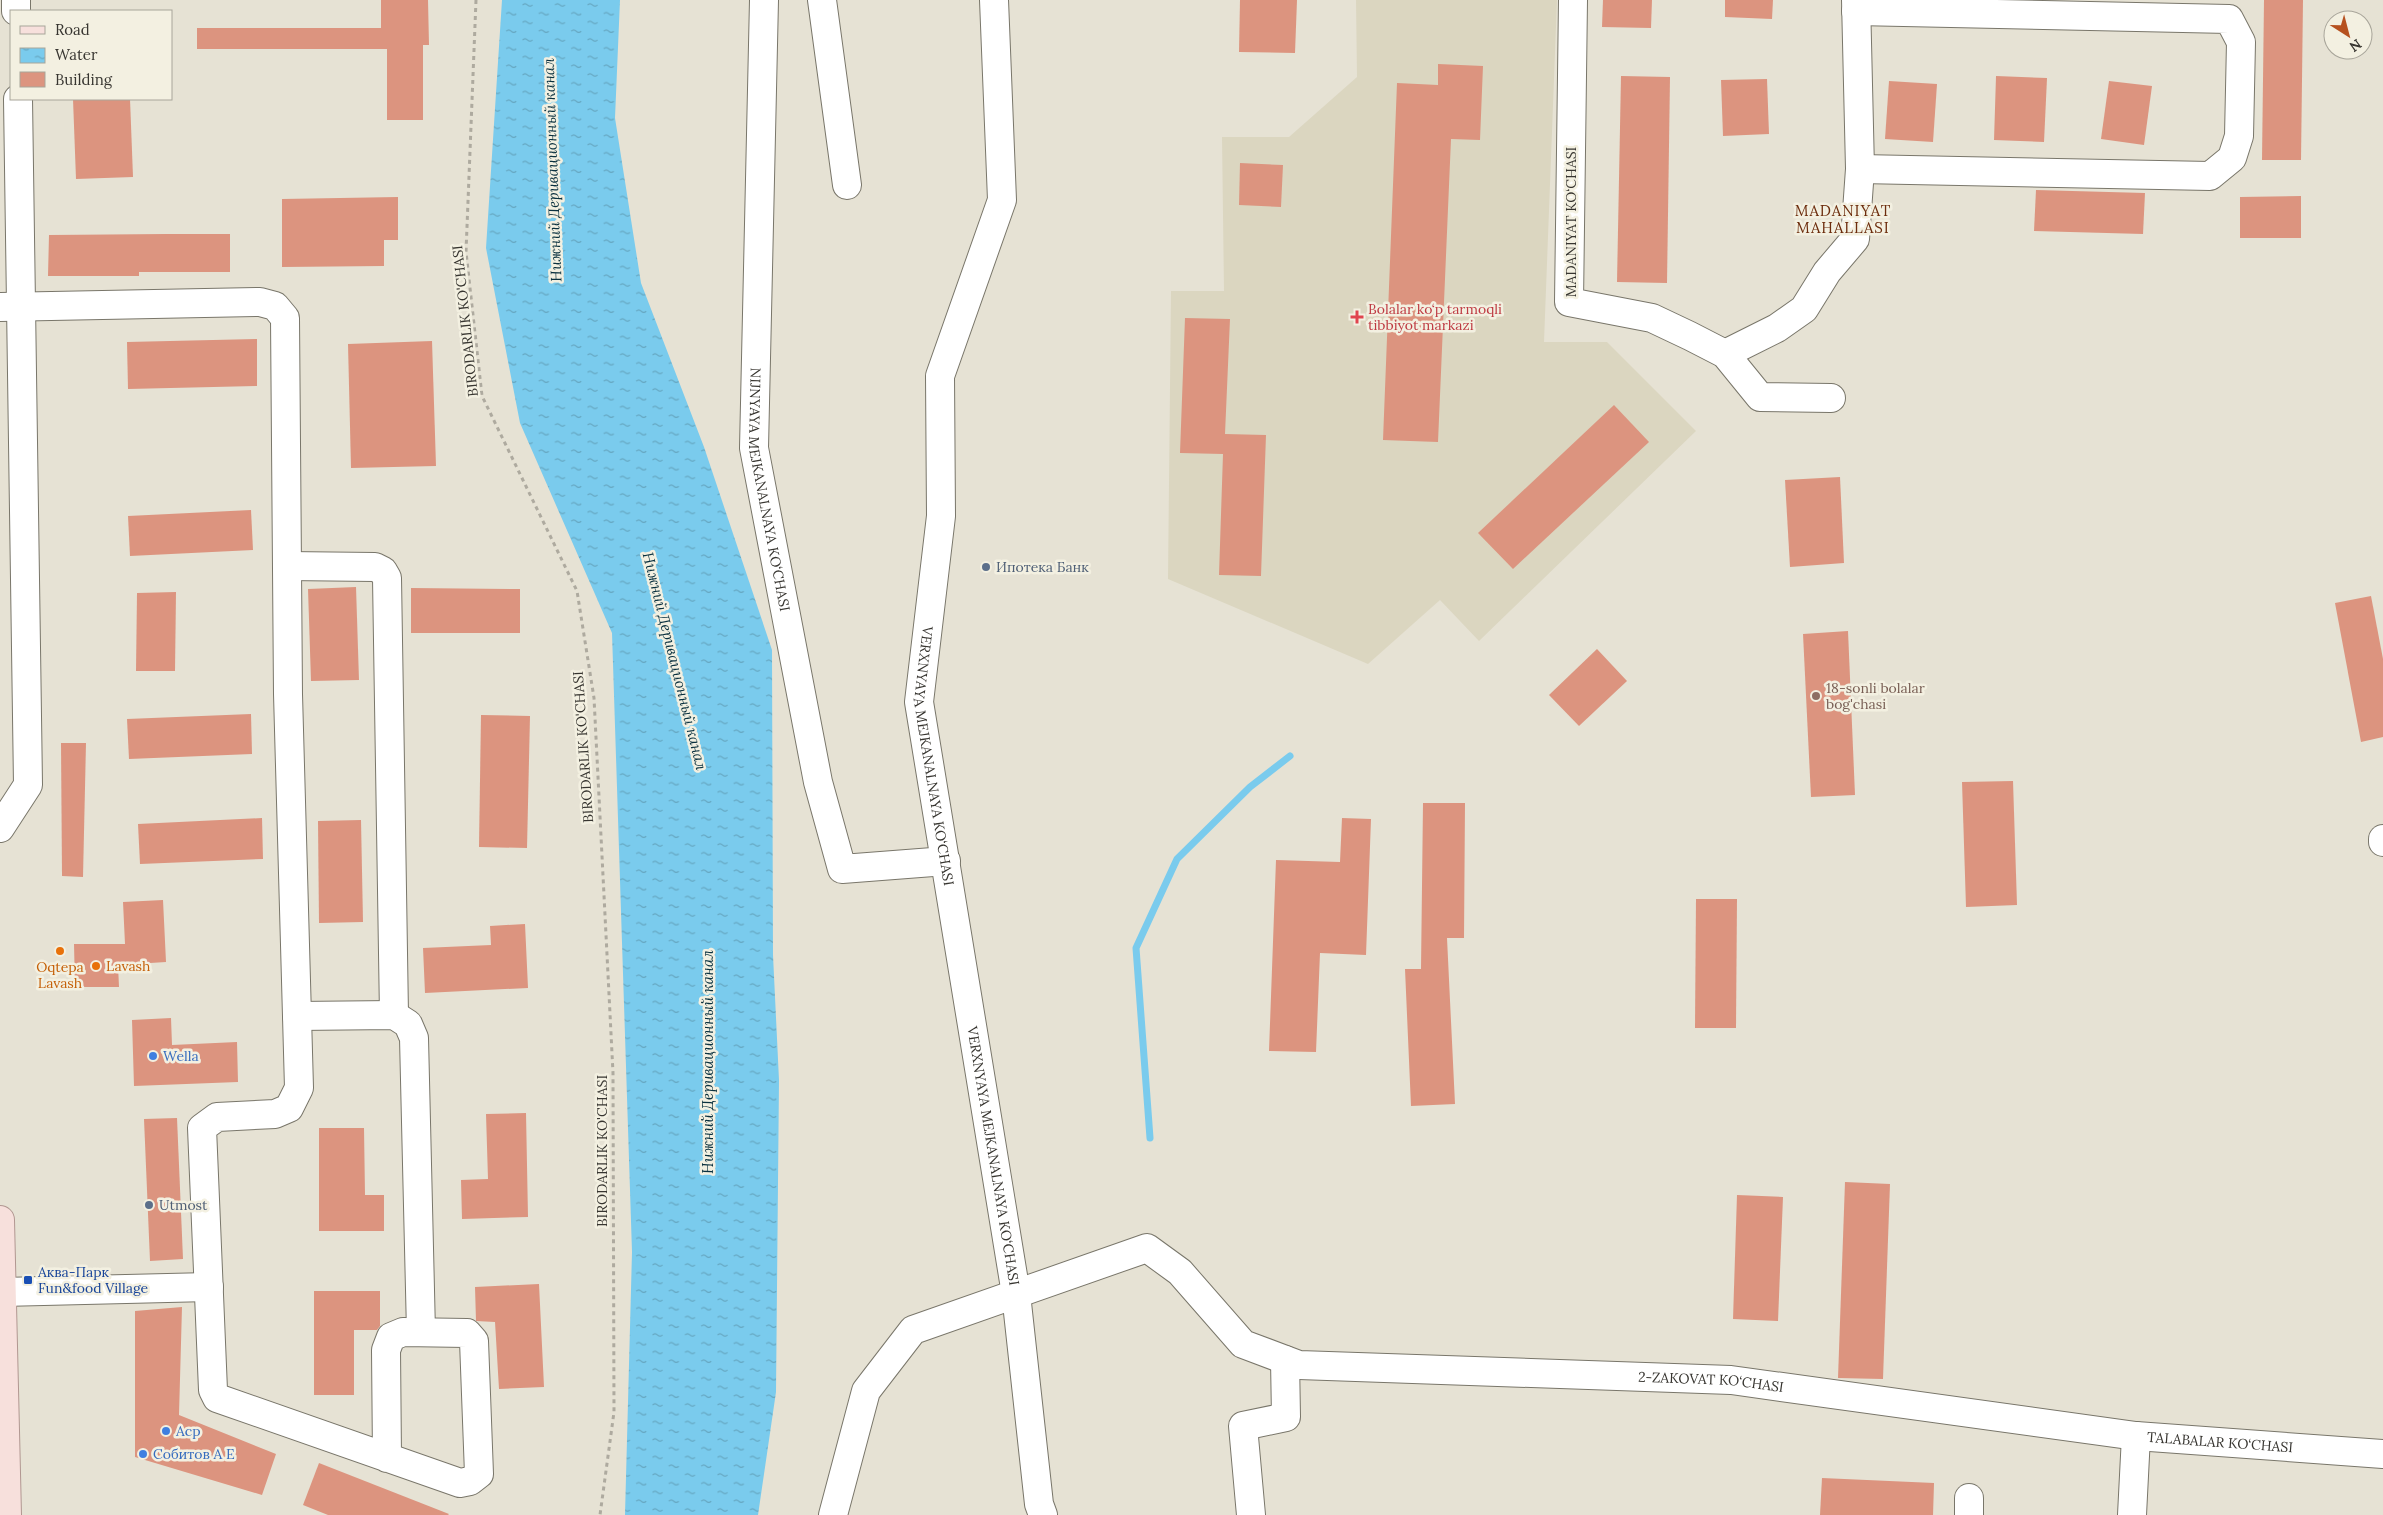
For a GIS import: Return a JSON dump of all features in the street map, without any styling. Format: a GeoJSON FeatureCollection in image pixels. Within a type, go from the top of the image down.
{"type":"FeatureCollection","features":[{"type":"Feature","properties":{"kind":"main road"},"geometry":{"type":"LineString","coordinates":[[0,1220],[7,1515]]}},
{"type":"Feature","properties":{"kind":"street","name":"NIJNYAYA MEJKANALNAYA KO‘CHASI"},"geometry":{"type":"LineString","coordinates":[[764,0],[754,448],[818,782],[842,869],[946,861]]}},
{"type":"Feature","properties":{"kind":"street"},"geometry":{"type":"LineString","coordinates":[[822,0],[847,185]]}},
{"type":"Feature","properties":{"kind":"street","name":"VERXNYAYA MEJKANALNAYA KO‘CHASI"},"geometry":{"type":"LineString","coordinates":[[994,0],[1002,200],[940,376],[942,516],[919,702],[1016,1294],[1039,1504],[1043,1515]]}},
{"type":"Feature","properties":{"kind":"street","name":"MADANIYAT KO‘CHASI"},"geometry":{"type":"LineString","coordinates":[[1573,0],[1568,302],[1652,318],[1725,354],[1760,398],[1831,398]]}},
{"type":"Feature","properties":{"kind":"street"},"geometry":{"type":"LineString","coordinates":[[1725,354],[1777,328],[1804,309],[1827,272],[1855,238],[1860,169],[1856,5],[2229,19],[2242,42],[2239,136],[2232,158],[2210,176],[1860,169]]}},
{"type":"Feature","properties":{"kind":"street"},"geometry":{"type":"LineString","coordinates":[[0,828],[28,785],[10,306],[18,100]]}},
{"type":"Feature","properties":{"kind":"street"},"geometry":{"type":"LineString","coordinates":[[10,306],[260,302],[275,306],[285,318],[288,694],[299,1088],[289,1108],[276,1114],[217,1117],[202,1128],[213,1390],[217,1398],[387,1458],[460,1483],[470,1481],[478,1474],[474,1341],[467,1333],[403,1332],[391,1337],[386,1350],[387,1458]]}},
{"type":"Feature","properties":{"kind":"street"},"geometry":{"type":"LineString","coordinates":[[287,566],[375,567],[383,572],[387,578],[394,1015]]}},
{"type":"Feature","properties":{"kind":"street"},"geometry":{"type":"LineString","coordinates":[[297,1016],[394,1015],[408,1024],[414,1038],[421,1332]]}},
{"type":"Feature","properties":{"kind":"street","name":"2-ZAKOVAT KO‘CHASI"},"geometry":{"type":"LineString","coordinates":[[833,1515],[866,1391],[913,1330],[1147,1248],[1180,1272],[1243,1344],[1299,1365],[1731,1380],[2136,1436]]}},
{"type":"Feature","properties":{"kind":"street"},"geometry":{"type":"LineString","coordinates":[[2,1292],[209,1287]]}},
{"type":"Feature","properties":{"kind":"street"},"geometry":{"type":"LineString","coordinates":[[1252,1515],[1243,1426],[1286,1417],[1285,1360]]}},
{"type":"Feature","properties":{"kind":"street","name":"TALABALAR KO‘CHASI"},"geometry":{"type":"LineString","coordinates":[[2132,1515],[2136,1436],[2383,1454]]}},
{"type":"Feature","properties":{"kind":"path","name":"BIRODARLIK KO'CHASI"},"geometry":{"type":"LineString","coordinates":[[476,0],[466,252],[482,396],[577,590],[594,698],[613,1083],[614,1412],[600,1515]]}},
{"type":"Feature","properties":{"kind":"shaded area","name":"Bolalar ko‘p tarmoqli tibbiyot markazi"},"geometry":{"type":"Polygon","coordinates":[[[1356,0],[1557,0],[1544,342],[1607,342],[1696,431],[1479,641],[1440,600],[1368,664],[1168,579],[1171,291],[1224,291],[1222,137],[1289,137],[1357,77],[1356,0]]]}},
{"type":"Feature","properties":{"kind":"water","name":"Нижний Деривационный канал"},"geometry":{"type":"Polygon","coordinates":[[[502,0],[620,0],[615,118],[641,283],[704,447],[772,650],[773,955],[779,1080],[776,1392],[758,1515],[625,1515],[632,1252],[612,633],[520,423],[486,248],[502,0]]]}},
{"type":"Feature","properties":{"kind":"building"},"geometry":{"type":"Polygon","coordinates":[[[381,0],[428,0],[429,45],[423,45],[423,120],[387,120],[387,49],[197,49],[197,28],[381,28],[381,0]]]}},
{"type":"Feature","properties":{"kind":"building"},"geometry":{"type":"Polygon","coordinates":[[[1240,0],[1297,0],[1295,53],[1239,52],[1240,0]]]}},
{"type":"Feature","properties":{"kind":"building"},"geometry":{"type":"Polygon","coordinates":[[[1603,0],[1652,0],[1651,28],[1602,27],[1603,0]]]}},
{"type":"Feature","properties":{"kind":"building"},"geometry":{"type":"Polygon","coordinates":[[[1725,0],[1773,0],[1772,19],[1725,17],[1725,0]]]}},
{"type":"Feature","properties":{"kind":"building"},"geometry":{"type":"Polygon","coordinates":[[[2264,0],[2303,0],[2301,160],[2262,160],[2264,0]]]}},
{"type":"Feature","properties":{"kind":"building"},"geometry":{"type":"Polygon","coordinates":[[[1438,64],[1483,66],[1480,140],[1451,139],[1438,442],[1383,440],[1397,83],[1438,85],[1438,64]]]}},
{"type":"Feature","properties":{"kind":"building"},"geometry":{"type":"Polygon","coordinates":[[[1621,76],[1670,77],[1667,283],[1617,282],[1621,76]]]}},
{"type":"Feature","properties":{"kind":"building"},"geometry":{"type":"Polygon","coordinates":[[[1996,76],[2047,78],[2044,142],[1994,140],[1996,76]]]}},
{"type":"Feature","properties":{"kind":"building"},"geometry":{"type":"Polygon","coordinates":[[[1767,79],[1769,134],[1723,136],[1721,80],[1767,79]]]}},
{"type":"Feature","properties":{"kind":"building"},"geometry":{"type":"Polygon","coordinates":[[[1889,81],[1937,84],[1933,142],[1885,139],[1889,81]]]}},
{"type":"Feature","properties":{"kind":"building"},"geometry":{"type":"Polygon","coordinates":[[[2109,81],[2152,86],[2144,145],[2101,139],[2109,81]]]}},
{"type":"Feature","properties":{"kind":"building"},"geometry":{"type":"Polygon","coordinates":[[[73,100],[130,100],[133,177],[76,179],[73,100]]]}},
{"type":"Feature","properties":{"kind":"building"},"geometry":{"type":"Polygon","coordinates":[[[1240,163],[1283,165],[1281,207],[1239,205],[1240,163]]]}},
{"type":"Feature","properties":{"kind":"building"},"geometry":{"type":"Polygon","coordinates":[[[2036,190],[2145,193],[2143,234],[2034,231],[2036,190]]]}},
{"type":"Feature","properties":{"kind":"building"},"geometry":{"type":"Polygon","coordinates":[[[2301,196],[2301,238],[2240,238],[2240,197],[2301,196]]]}},
{"type":"Feature","properties":{"kind":"building"},"geometry":{"type":"Polygon","coordinates":[[[398,197],[398,240],[384,240],[384,266],[282,267],[282,199],[398,197]]]}},
{"type":"Feature","properties":{"kind":"building"},"geometry":{"type":"Polygon","coordinates":[[[230,234],[230,272],[139,272],[139,276],[48,276],[49,235],[230,234]]]}},
{"type":"Feature","properties":{"kind":"building"},"geometry":{"type":"Polygon","coordinates":[[[1185,318],[1230,319],[1225,434],[1266,435],[1261,576],[1219,575],[1223,454],[1180,453],[1185,318]]]}},
{"type":"Feature","properties":{"kind":"building"},"geometry":{"type":"Polygon","coordinates":[[[257,339],[257,386],[128,389],[127,342],[257,339]]]}},
{"type":"Feature","properties":{"kind":"building"},"geometry":{"type":"Polygon","coordinates":[[[432,341],[436,466],[351,468],[348,344],[432,341]]]}},
{"type":"Feature","properties":{"kind":"building"},"geometry":{"type":"Polygon","coordinates":[[[1614,405],[1649,442],[1513,569],[1478,533],[1614,405]]]}},
{"type":"Feature","properties":{"kind":"building"},"geometry":{"type":"Polygon","coordinates":[[[1840,477],[1844,563],[1790,567],[1785,480],[1840,477]]]}},
{"type":"Feature","properties":{"kind":"building"},"geometry":{"type":"Polygon","coordinates":[[[251,510],[253,550],[130,556],[128,516],[251,510]]]}},
{"type":"Feature","properties":{"kind":"building"},"geometry":{"type":"Polygon","coordinates":[[[356,587],[359,680],[311,681],[308,589],[356,587]]]}},
{"type":"Feature","properties":{"kind":"building"},"geometry":{"type":"Polygon","coordinates":[[[411,588],[520,589],[520,633],[411,633],[411,588]]]}},
{"type":"Feature","properties":{"kind":"building"},"geometry":{"type":"Polygon","coordinates":[[[176,592],[175,671],[136,671],[137,593],[176,592]]]}},
{"type":"Feature","properties":{"kind":"building"},"geometry":{"type":"Polygon","coordinates":[[[2371,596],[2383,659],[2383,737],[2361,742],[2335,603],[2371,596]]]}},
{"type":"Feature","properties":{"kind":"building"},"geometry":{"type":"Polygon","coordinates":[[[1848,631],[1855,795],[1811,797],[1803,634],[1848,631]]]}},
{"type":"Feature","properties":{"kind":"building"},"geometry":{"type":"Polygon","coordinates":[[[1597,649],[1627,681],[1579,726],[1549,695],[1597,649]]]}},
{"type":"Feature","properties":{"kind":"building"},"geometry":{"type":"Polygon","coordinates":[[[251,714],[252,754],[129,759],[127,719],[251,714]]]}},
{"type":"Feature","properties":{"kind":"building"},"geometry":{"type":"Polygon","coordinates":[[[481,715],[530,716],[527,848],[479,847],[481,715]]]}},
{"type":"Feature","properties":{"kind":"building"},"geometry":{"type":"Polygon","coordinates":[[[61,743],[86,743],[83,877],[62,876],[61,743]]]}},
{"type":"Feature","properties":{"kind":"building"},"geometry":{"type":"Polygon","coordinates":[[[2013,781],[2017,905],[1966,907],[1962,782],[2013,781]]]}},
{"type":"Feature","properties":{"kind":"building"},"geometry":{"type":"Polygon","coordinates":[[[1423,803],[1465,803],[1464,938],[1447,938],[1455,1104],[1411,1106],[1405,969],[1421,969],[1423,803]]]}},
{"type":"Feature","properties":{"kind":"building"},"geometry":{"type":"Polygon","coordinates":[[[262,818],[263,859],[140,864],[138,824],[262,818]]]}},
{"type":"Feature","properties":{"kind":"building"},"geometry":{"type":"Polygon","coordinates":[[[1342,818],[1371,819],[1366,955],[1320,953],[1316,1052],[1269,1051],[1276,860],[1340,862],[1342,818]]]}},
{"type":"Feature","properties":{"kind":"building"},"geometry":{"type":"Polygon","coordinates":[[[361,820],[363,922],[319,923],[318,821],[361,820]]]}},
{"type":"Feature","properties":{"kind":"building"},"geometry":{"type":"Polygon","coordinates":[[[1696,899],[1737,899],[1736,1028],[1695,1028],[1696,899]]]}},
{"type":"Feature","properties":{"kind":"building"},"geometry":{"type":"Polygon","coordinates":[[[163,900],[166,962],[118,965],[119,987],[75,987],[74,944],[125,944],[123,902],[163,900]]]}},
{"type":"Feature","properties":{"kind":"building"},"geometry":{"type":"Polygon","coordinates":[[[525,924],[528,988],[425,993],[423,948],[491,945],[490,926],[525,924]]]}},
{"type":"Feature","properties":{"kind":"building"},"geometry":{"type":"Polygon","coordinates":[[[171,1018],[172,1045],[237,1042],[238,1082],[134,1086],[132,1020],[171,1018]]]}},
{"type":"Feature","properties":{"kind":"building"},"geometry":{"type":"Polygon","coordinates":[[[526,1113],[528,1217],[462,1219],[461,1180],[488,1179],[486,1114],[526,1113]]]}},
{"type":"Feature","properties":{"kind":"building"},"geometry":{"type":"Polygon","coordinates":[[[177,1118],[183,1259],[150,1261],[144,1119],[177,1118]]]}},
{"type":"Feature","properties":{"kind":"building"},"geometry":{"type":"Polygon","coordinates":[[[319,1128],[364,1128],[365,1195],[384,1195],[384,1231],[319,1231],[319,1128]]]}},
{"type":"Feature","properties":{"kind":"building"},"geometry":{"type":"Polygon","coordinates":[[[1845,1182],[1890,1184],[1883,1379],[1838,1378],[1845,1182]]]}},
{"type":"Feature","properties":{"kind":"building"},"geometry":{"type":"Polygon","coordinates":[[[1737,1195],[1783,1197],[1778,1321],[1733,1319],[1737,1195]]]}},
{"type":"Feature","properties":{"kind":"building"},"geometry":{"type":"Polygon","coordinates":[[[539,1284],[544,1387],[499,1389],[495,1322],[476,1321],[475,1287],[539,1284]]]}},
{"type":"Feature","properties":{"kind":"building"},"geometry":{"type":"Polygon","coordinates":[[[314,1291],[380,1291],[380,1326],[377,1330],[354,1330],[354,1395],[314,1395],[314,1291]]]}},
{"type":"Feature","properties":{"kind":"building"},"geometry":{"type":"Polygon","coordinates":[[[182,1307],[179,1415],[276,1454],[262,1495],[135,1457],[135,1311],[182,1307]]]}},
{"type":"Feature","properties":{"kind":"building"},"geometry":{"type":"Polygon","coordinates":[[[319,1463],[449,1514],[328,1515],[303,1505],[319,1463]]]}},
{"type":"Feature","properties":{"kind":"building"},"geometry":{"type":"Polygon","coordinates":[[[1822,1478],[1934,1483],[1933,1515],[1820,1515],[1822,1478]]]}},
{"type":"Feature","properties":{"kind":"waterway"},"geometry":{"type":"LineString","coordinates":[[1150,1138],[1136,948],[1177,859],[1250,787],[1290,756]]}},
{"type":"Feature","properties":{"kind":"place","name":"Bolalar ko‘p tarmoqli tibbiyot markazi"},"geometry":{"type":"Point","coordinates":[1357,317]}},
{"type":"Feature","properties":{"kind":"place","name":"Ипотека Банк"},"geometry":{"type":"Point","coordinates":[986,567]}},
{"type":"Feature","properties":{"kind":"place","name":"18-sonli bolalar bog'chasi"},"geometry":{"type":"Point","coordinates":[1816,696]}},
{"type":"Feature","properties":{"kind":"place","name":"Oqtepa Lavash"},"geometry":{"type":"Point","coordinates":[60,951]}},
{"type":"Feature","properties":{"kind":"place","name":"Lavash"},"geometry":{"type":"Point","coordinates":[96,966]}},
{"type":"Feature","properties":{"kind":"place","name":"Wella"},"geometry":{"type":"Point","coordinates":[153,1056]}},
{"type":"Feature","properties":{"kind":"place","name":"Utmost"},"geometry":{"type":"Point","coordinates":[149,1205]}},
{"type":"Feature","properties":{"kind":"place","name":"Аква-Парк Fun&food Village"},"geometry":{"type":"Point","coordinates":[28,1280]}},
{"type":"Feature","properties":{"kind":"place","name":"Аср"},"geometry":{"type":"Point","coordinates":[166,1431]}},
{"type":"Feature","properties":{"kind":"place","name":"Собитов А Е"},"geometry":{"type":"Point","coordinates":[143,1454]}},
{"type":"Feature","properties":{"kind":"district","name":"MADANIYAT MAHALLASI"},"geometry":{"type":"Point","coordinates":[1843,218]}}]}
